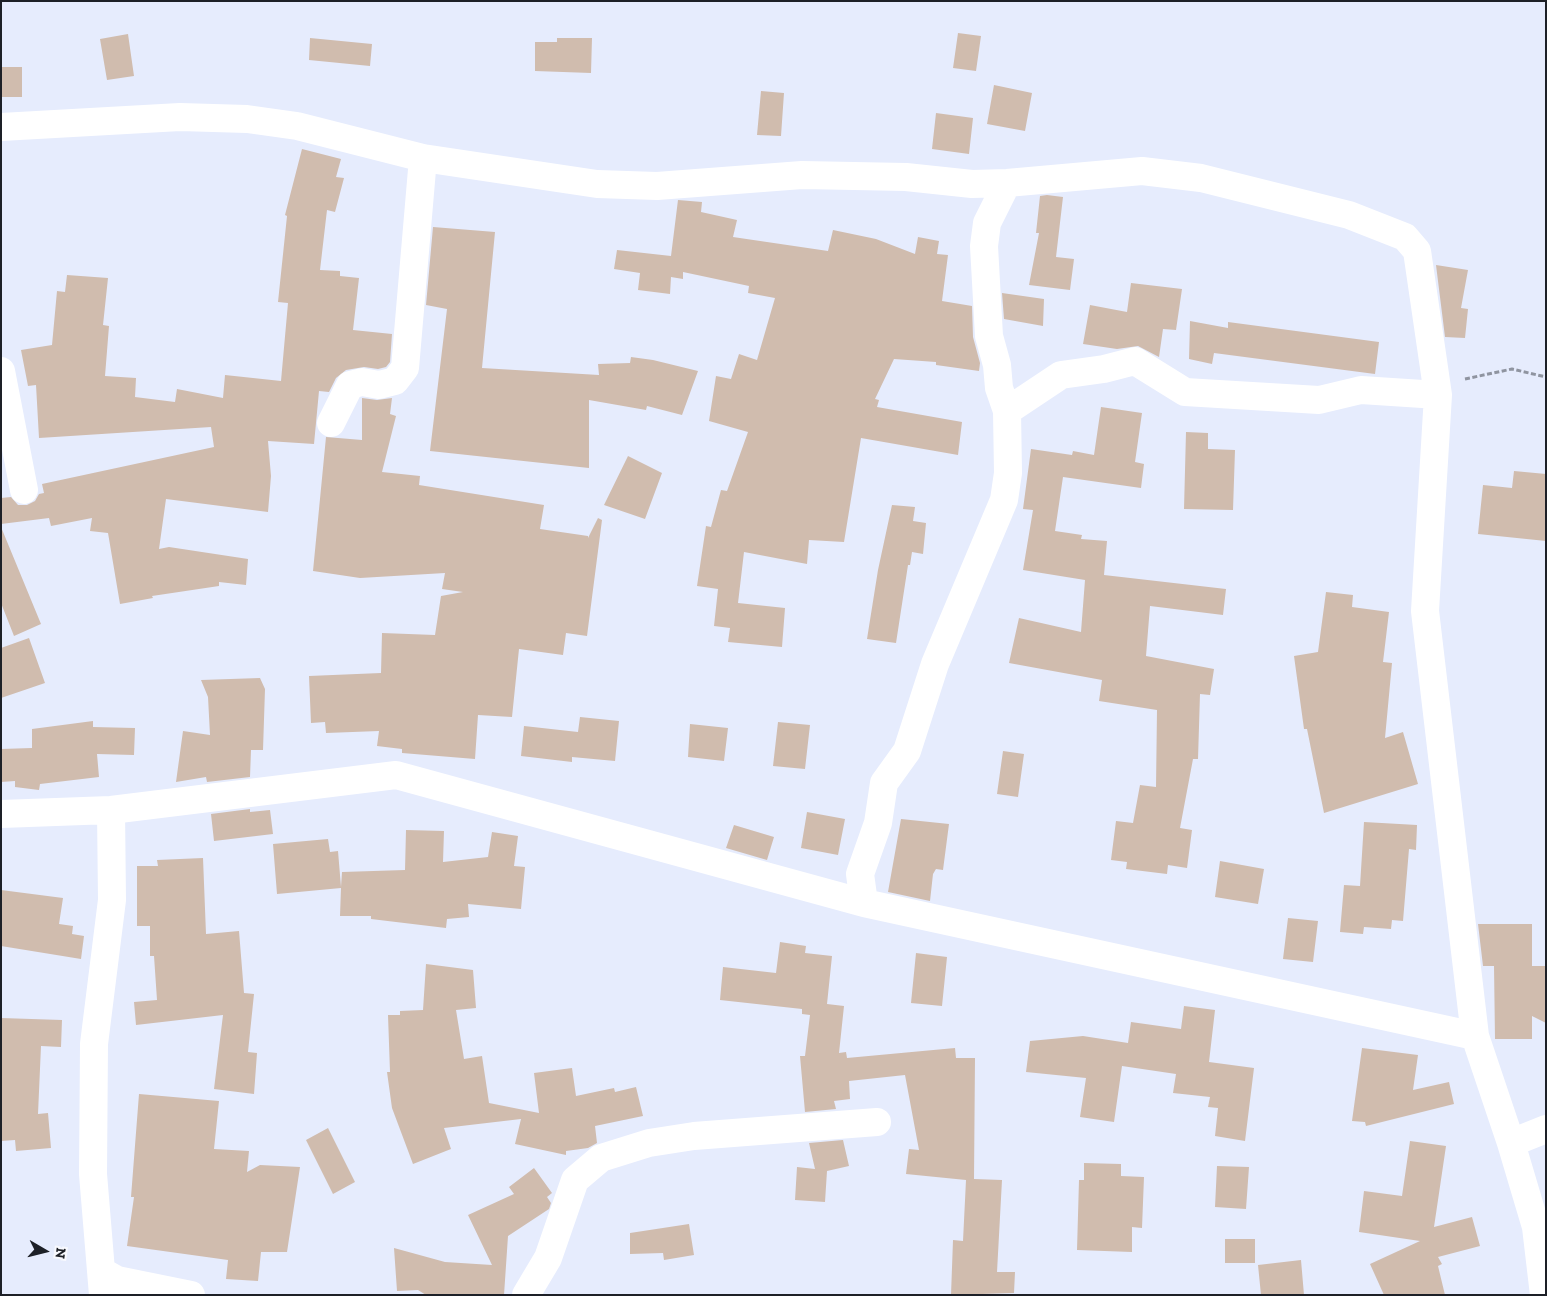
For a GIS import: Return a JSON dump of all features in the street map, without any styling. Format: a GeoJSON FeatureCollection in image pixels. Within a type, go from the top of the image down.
{"type":"FeatureCollection","features":[{"type":"Feature","properties":{"kind":"street"},"geometry":{"type":"LineString","coordinates":[[1,127],[180,117],[247,119],[297,126],[423,158],[597,184],[657,186],[802,175],[906,177],[972,184],[1007,184],[1142,171],[1201,178],[1349,215],[1405,237],[1417,251],[1422,278],[1425,318],[1438,395],[1425,611],[1475,1036],[1512,1143],[1536,1227],[1544,1295]]}},
{"type":"Feature","properties":{"kind":"street"},"geometry":{"type":"LineString","coordinates":[[331,423],[350,385],[362,382],[379,384],[395,381],[405,368],[423,158]]}},
{"type":"Feature","properties":{"kind":"street"},"geometry":{"type":"LineString","coordinates":[[864,903],[860,874],[878,823],[884,783],[908,751],[935,664],[1004,500],[1008,473],[1007,411],[999,388],[989,336],[984,246],[987,223],[1007,184]]}},
{"type":"Feature","properties":{"kind":"street"},"geometry":{"type":"LineString","coordinates":[[1007,411],[1061,375],[1104,369],[1135,361],[1186,392],[1319,400],[1362,390],[1438,395]]}},
{"type":"Feature","properties":{"kind":"street"},"geometry":{"type":"LineString","coordinates":[[1,371],[3,391],[24,490]]}},
{"type":"Feature","properties":{"kind":"street"},"geometry":{"type":"LineString","coordinates":[[1,814],[111,810],[396,774],[864,903],[1475,1036]]}},
{"type":"Feature","properties":{"kind":"street"},"geometry":{"type":"LineString","coordinates":[[111,810],[112,900],[94,1044],[94,1174],[102,1283],[117,1280],[190,1295]]}},
{"type":"Feature","properties":{"kind":"street"},"geometry":{"type":"LineString","coordinates":[[526,1295],[548,1258],[575,1180],[601,1158],[649,1143],[694,1136],[877,1122]]}},
{"type":"Feature","properties":{"kind":"street"},"geometry":{"type":"LineString","coordinates":[[1512,1143],[1546,1129]]}},
{"type":"Feature","properties":{"kind":"path"},"geometry":{"type":"LineString","coordinates":[[1438,395],[1450,382],[1512,369],[1546,377]]}},
{"type":"Feature","properties":{"kind":"building"},"geometry":{"type":"Polygon","coordinates":[[[958,33],[981,36],[976,71],[953,68],[958,33]]]}},
{"type":"Feature","properties":{"kind":"building"},"geometry":{"type":"Polygon","coordinates":[[[128,34],[134,76],[107,80],[100,39],[128,34]]]}},
{"type":"Feature","properties":{"kind":"building"},"geometry":{"type":"Polygon","coordinates":[[[310,38],[372,44],[370,66],[309,60],[310,38]]]}},
{"type":"Feature","properties":{"kind":"building"},"geometry":{"type":"Polygon","coordinates":[[[557,38],[592,38],[591,73],[535,71],[535,42],[557,42],[557,38]]]}},
{"type":"Feature","properties":{"kind":"building"},"geometry":{"type":"Polygon","coordinates":[[[1,67],[22,67],[22,97],[1,97],[1,67]]]}},
{"type":"Feature","properties":{"kind":"building"},"geometry":{"type":"Polygon","coordinates":[[[994,85],[1032,93],[1025,131],[987,124],[994,85]]]}},
{"type":"Feature","properties":{"kind":"building"},"geometry":{"type":"Polygon","coordinates":[[[761,91],[784,93],[781,136],[757,135],[761,91]]]}},
{"type":"Feature","properties":{"kind":"building"},"geometry":{"type":"Polygon","coordinates":[[[936,113],[973,118],[969,154],[932,149],[936,113]]]}},
{"type":"Feature","properties":{"kind":"building"},"geometry":{"type":"Polygon","coordinates":[[[302,149],[341,159],[336,177],[344,178],[335,212],[327,210],[320,270],[340,271],[340,276],[359,278],[353,330],[392,334],[390,362],[386,367],[378,369],[364,367],[346,370],[336,378],[329,392],[319,391],[314,444],[268,441],[271,476],[268,512],[166,499],[159,549],[169,547],[248,559],[246,585],[219,582],[219,586],[152,596],[153,598],[120,604],[108,533],[90,531],[92,518],[51,526],[49,518],[1,524],[1,498],[11,497],[18,505],[27,505],[35,501],[39,494],[44,493],[42,484],[214,447],[211,427],[39,438],[36,385],[28,386],[21,350],[52,345],[57,291],[65,292],[67,275],[108,278],[103,325],[109,326],[105,376],[136,378],[135,397],[175,402],[177,389],[223,398],[225,375],[281,381],[288,303],[278,302],[287,216],[285,215],[302,149]]]}},
{"type":"Feature","properties":{"kind":"building"},"geometry":{"type":"Polygon","coordinates":[[[1040,196],[1063,197],[1056,257],[1074,259],[1070,290],[1029,285],[1039,233],[1036,233],[1040,196]]]}},
{"type":"Feature","properties":{"kind":"building"},"geometry":{"type":"Polygon","coordinates":[[[678,200],[702,202],[701,212],[737,220],[733,237],[828,251],[833,230],[876,239],[915,254],[918,237],[939,241],[937,254],[948,255],[942,301],[972,306],[973,337],[980,363],[979,371],[936,365],[936,362],[894,359],[875,399],[879,400],[877,407],[962,422],[958,455],[861,438],[844,542],[809,540],[807,564],[744,552],[738,603],[785,608],[782,647],[728,642],[730,628],[714,626],[718,589],[697,586],[706,526],[711,527],[721,490],[727,491],[748,432],[709,421],[716,376],[731,379],[739,354],[757,360],[775,298],[748,293],[749,286],[683,272],[683,279],[671,277],[670,294],[638,290],[640,273],[614,269],[617,250],[671,256],[678,200]]]}},
{"type":"Feature","properties":{"kind":"building"},"geometry":{"type":"Polygon","coordinates":[[[433,227],[495,232],[482,368],[599,375],[598,364],[630,363],[631,357],[653,360],[698,371],[682,415],[647,406],[646,410],[589,400],[589,468],[430,451],[447,309],[426,305],[433,227]]]}},
{"type":"Feature","properties":{"kind":"building"},"geometry":{"type":"Polygon","coordinates":[[[1436,265],[1468,270],[1461,308],[1468,309],[1465,338],[1445,337],[1436,265]]]}},
{"type":"Feature","properties":{"kind":"building"},"geometry":{"type":"Polygon","coordinates":[[[1131,283],[1182,289],[1176,330],[1163,329],[1159,357],[1138,346],[1117,349],[1083,344],[1090,305],[1127,312],[1131,283]]]}},
{"type":"Feature","properties":{"kind":"building"},"geometry":{"type":"Polygon","coordinates":[[[1002,293],[1044,299],[1043,326],[1004,319],[1002,293]]]}},
{"type":"Feature","properties":{"kind":"building"},"geometry":{"type":"Polygon","coordinates":[[[1190,321],[1228,328],[1228,322],[1379,342],[1375,374],[1214,353],[1212,364],[1189,359],[1190,321]]]}},
{"type":"Feature","properties":{"kind":"building"},"geometry":{"type":"Polygon","coordinates":[[[362,398],[377,400],[392,398],[390,414],[396,416],[382,472],[420,476],[419,485],[544,505],[540,529],[588,536],[588,538],[598,518],[602,520],[587,636],[566,633],[563,655],[519,649],[512,717],[478,715],[475,759],[402,753],[402,749],[377,746],[379,731],[326,733],[325,722],[311,723],[309,676],[381,673],[382,633],[435,635],[441,596],[463,592],[442,589],[445,573],[360,578],[313,571],[326,437],[362,440],[362,398]]]}},
{"type":"Feature","properties":{"kind":"building"},"geometry":{"type":"Polygon","coordinates":[[[1101,407],[1142,413],[1135,462],[1144,464],[1141,488],[1063,477],[1055,531],[1082,535],[1081,539],[1107,541],[1104,575],[1226,589],[1223,615],[1150,606],[1146,656],[1214,669],[1210,695],[1200,694],[1198,759],[1193,759],[1180,828],[1192,830],[1187,868],[1168,865],[1167,874],[1126,869],[1127,862],[1111,860],[1116,821],[1133,823],[1140,785],[1156,787],[1157,710],[1099,701],[1102,680],[1009,663],[1019,618],[1081,632],[1085,580],[1023,570],[1033,510],[1023,509],[1031,449],[1072,455],[1073,451],[1094,455],[1101,407]]]}},
{"type":"Feature","properties":{"kind":"building"},"geometry":{"type":"Polygon","coordinates":[[[1186,432],[1208,433],[1208,449],[1235,450],[1233,510],[1184,509],[1186,432]]]}},
{"type":"Feature","properties":{"kind":"building"},"geometry":{"type":"Polygon","coordinates":[[[628,456],[662,473],[645,519],[604,505],[628,456]]]}},
{"type":"Feature","properties":{"kind":"building"},"geometry":{"type":"Polygon","coordinates":[[[1514,471],[1546,474],[1546,541],[1478,534],[1483,485],[1512,488],[1514,471]]]}},
{"type":"Feature","properties":{"kind":"building"},"geometry":{"type":"Polygon","coordinates":[[[892,505],[915,507],[913,521],[926,523],[923,554],[912,552],[910,565],[908,565],[896,643],[867,639],[878,570],[892,505]]]}},
{"type":"Feature","properties":{"kind":"building"},"geometry":{"type":"Polygon","coordinates":[[[1,527],[41,624],[14,636],[1,603],[1,527]]]}},
{"type":"Feature","properties":{"kind":"building"},"geometry":{"type":"Polygon","coordinates":[[[1326,592],[1353,595],[1352,607],[1389,612],[1383,662],[1392,663],[1385,738],[1403,732],[1418,784],[1324,813],[1307,729],[1304,729],[1294,656],[1318,652],[1326,592]]]}},
{"type":"Feature","properties":{"kind":"building"},"geometry":{"type":"Polygon","coordinates":[[[29,638],[45,683],[1,698],[1,648],[29,638]]]}},
{"type":"Feature","properties":{"kind":"building"},"geometry":{"type":"Polygon","coordinates":[[[260,678],[265,689],[263,750],[251,750],[250,777],[207,782],[206,777],[176,782],[183,731],[210,735],[208,697],[201,680],[260,678]]]}},
{"type":"Feature","properties":{"kind":"building"},"geometry":{"type":"Polygon","coordinates":[[[580,717],[619,721],[615,761],[572,757],[572,762],[521,756],[524,726],[578,732],[580,717]]]}},
{"type":"Feature","properties":{"kind":"building"},"geometry":{"type":"Polygon","coordinates":[[[93,721],[93,727],[135,728],[134,755],[97,754],[99,777],[40,784],[39,790],[15,787],[15,781],[1,782],[1,749],[32,748],[32,729],[93,721]]]}},
{"type":"Feature","properties":{"kind":"building"},"geometry":{"type":"Polygon","coordinates":[[[778,722],[810,725],[805,769],[773,766],[778,722]]]}},
{"type":"Feature","properties":{"kind":"building"},"geometry":{"type":"Polygon","coordinates":[[[690,724],[728,728],[724,761],[688,757],[690,724]]]}},
{"type":"Feature","properties":{"kind":"building"},"geometry":{"type":"Polygon","coordinates":[[[1003,751],[1024,754],[1018,797],[997,794],[1003,751]]]}},
{"type":"Feature","properties":{"kind":"building"},"geometry":{"type":"Polygon","coordinates":[[[250,809],[250,812],[270,810],[273,834],[214,841],[211,814],[250,809]]]}},
{"type":"Feature","properties":{"kind":"building"},"geometry":{"type":"Polygon","coordinates":[[[807,812],[845,819],[838,855],[801,848],[807,812]]]}},
{"type":"Feature","properties":{"kind":"building"},"geometry":{"type":"Polygon","coordinates":[[[901,819],[949,824],[943,870],[936,869],[933,874],[930,901],[888,892],[901,819]]]}},
{"type":"Feature","properties":{"kind":"building"},"geometry":{"type":"Polygon","coordinates":[[[1364,822],[1417,825],[1416,850],[1409,849],[1403,921],[1392,920],[1391,929],[1364,927],[1363,934],[1340,932],[1344,885],[1360,886],[1364,822]]]}},
{"type":"Feature","properties":{"kind":"building"},"geometry":{"type":"Polygon","coordinates":[[[734,825],[774,837],[767,860],[726,848],[734,825]]]}},
{"type":"Feature","properties":{"kind":"building"},"geometry":{"type":"Polygon","coordinates":[[[406,830],[444,831],[443,862],[488,857],[492,832],[518,836],[514,866],[525,867],[521,909],[468,904],[469,917],[447,919],[446,928],[371,919],[371,916],[340,916],[341,888],[277,894],[273,844],[328,839],[330,852],[338,851],[341,887],[342,872],[405,870],[406,830]]]}},
{"type":"Feature","properties":{"kind":"building"},"geometry":{"type":"Polygon","coordinates":[[[203,858],[206,934],[239,931],[244,993],[254,994],[248,1052],[257,1053],[254,1094],[214,1089],[223,1015],[136,1025],[134,1002],[157,1000],[154,956],[150,956],[150,926],[137,926],[137,866],[158,866],[157,860],[203,858]]]}},
{"type":"Feature","properties":{"kind":"building"},"geometry":{"type":"Polygon","coordinates":[[[1220,861],[1264,869],[1258,904],[1215,897],[1220,861]]]}},
{"type":"Feature","properties":{"kind":"building"},"geometry":{"type":"Polygon","coordinates":[[[1,890],[63,898],[59,924],[73,926],[72,934],[84,936],[81,959],[1,946],[1,890]]]}},
{"type":"Feature","properties":{"kind":"building"},"geometry":{"type":"Polygon","coordinates":[[[1288,918],[1318,921],[1313,962],[1283,959],[1288,918]]]}},
{"type":"Feature","properties":{"kind":"building"},"geometry":{"type":"Polygon","coordinates":[[[1478,924],[1532,924],[1532,966],[1546,966],[1546,1023],[1532,1016],[1532,1039],[1495,1039],[1494,966],[1483,966],[1478,924]]]}},
{"type":"Feature","properties":{"kind":"building"},"geometry":{"type":"Polygon","coordinates":[[[780,942],[806,946],[805,953],[832,956],[827,1004],[844,1006],[839,1053],[846,1052],[847,1058],[955,1048],[956,1058],[975,1058],[974,1179],[1002,1180],[997,1272],[1015,1272],[1014,1293],[951,1295],[953,1240],[963,1241],[966,1180],[906,1174],[909,1149],[919,1150],[905,1075],[849,1081],[850,1099],[834,1101],[836,1109],[805,1112],[800,1056],[805,1056],[810,1015],[802,1014],[802,1009],[720,1000],[723,967],[776,973],[780,942]]]}},
{"type":"Feature","properties":{"kind":"building"},"geometry":{"type":"Polygon","coordinates":[[[916,953],[947,957],[942,1006],[911,1003],[916,953]]]}},
{"type":"Feature","properties":{"kind":"building"},"geometry":{"type":"Polygon","coordinates":[[[426,964],[473,970],[476,1008],[456,1010],[464,1059],[482,1056],[489,1103],[539,1113],[534,1073],[572,1068],[576,1096],[614,1088],[615,1092],[636,1087],[643,1116],[595,1126],[597,1143],[588,1148],[566,1151],[566,1155],[515,1144],[521,1119],[444,1128],[451,1149],[413,1164],[392,1108],[387,1072],[390,1072],[388,1015],[400,1015],[400,1011],[423,1010],[426,964]]]}},
{"type":"Feature","properties":{"kind":"building"},"geometry":{"type":"Polygon","coordinates":[[[1184,1006],[1215,1010],[1209,1062],[1254,1068],[1245,1141],[1215,1136],[1218,1108],[1208,1107],[1210,1097],[1173,1093],[1176,1074],[1122,1066],[1114,1122],[1080,1117],[1086,1078],[1026,1072],[1030,1041],[1083,1036],[1128,1043],[1131,1022],[1181,1029],[1184,1006]]]}},
{"type":"Feature","properties":{"kind":"building"},"geometry":{"type":"Polygon","coordinates":[[[1,1018],[62,1020],[61,1047],[41,1046],[38,1114],[48,1113],[51,1148],[16,1151],[15,1140],[1,1141],[1,1018]]]}},
{"type":"Feature","properties":{"kind":"building"},"geometry":{"type":"Polygon","coordinates":[[[1362,1048],[1418,1055],[1413,1090],[1449,1082],[1454,1104],[1366,1126],[1365,1122],[1352,1121],[1362,1048]]]}},
{"type":"Feature","properties":{"kind":"building"},"geometry":{"type":"Polygon","coordinates":[[[139,1094],[219,1101],[214,1149],[249,1151],[247,1172],[260,1165],[300,1167],[287,1252],[261,1252],[258,1281],[226,1279],[228,1260],[127,1246],[134,1197],[131,1197],[139,1094]]]}},
{"type":"Feature","properties":{"kind":"building"},"geometry":{"type":"Polygon","coordinates":[[[328,1128],[355,1182],[333,1194],[306,1140],[328,1128]]]}},
{"type":"Feature","properties":{"kind":"building"},"geometry":{"type":"Polygon","coordinates":[[[843,1140],[849,1166],[827,1171],[825,1202],[795,1200],[797,1167],[815,1169],[809,1143],[843,1140]]]}},
{"type":"Feature","properties":{"kind":"building"},"geometry":{"type":"Polygon","coordinates":[[[1410,1141],[1446,1146],[1434,1227],[1472,1217],[1480,1246],[1438,1257],[1442,1264],[1438,1266],[1445,1295],[1384,1295],[1370,1264],[1420,1241],[1359,1232],[1364,1191],[1402,1196],[1410,1141]]]}},
{"type":"Feature","properties":{"kind":"building"},"geometry":{"type":"Polygon","coordinates":[[[1084,1163],[1121,1164],[1121,1176],[1144,1177],[1142,1228],[1132,1227],[1132,1252],[1077,1250],[1079,1180],[1084,1180],[1084,1163]]]}},
{"type":"Feature","properties":{"kind":"building"},"geometry":{"type":"Polygon","coordinates":[[[1217,1166],[1249,1167],[1246,1209],[1215,1207],[1217,1166]]]}},
{"type":"Feature","properties":{"kind":"building"},"geometry":{"type":"Polygon","coordinates":[[[534,1168],[552,1193],[547,1197],[551,1203],[549,1209],[508,1236],[504,1295],[426,1295],[418,1290],[397,1291],[394,1248],[445,1262],[492,1265],[468,1215],[514,1194],[509,1187],[534,1168]]]}},
{"type":"Feature","properties":{"kind":"building"},"geometry":{"type":"Polygon","coordinates":[[[689,1224],[694,1255],[664,1260],[663,1253],[630,1254],[630,1233],[689,1224]]]}},
{"type":"Feature","properties":{"kind":"building"},"geometry":{"type":"Polygon","coordinates":[[[1225,1239],[1255,1239],[1255,1263],[1225,1263],[1225,1239]]]}},
{"type":"Feature","properties":{"kind":"building"},"geometry":{"type":"Polygon","coordinates":[[[1301,1260],[1304,1295],[1261,1295],[1258,1265],[1301,1260]]]}}]}
